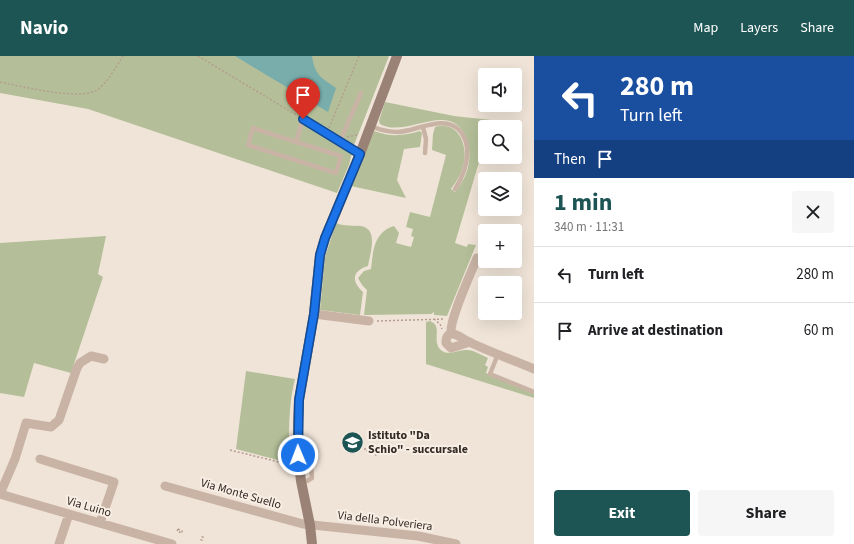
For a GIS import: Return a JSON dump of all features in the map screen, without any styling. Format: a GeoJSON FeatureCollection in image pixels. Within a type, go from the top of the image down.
{"type":"FeatureCollection","features":[{"type":"Feature","properties":{"kind":"main road"},"geometry":{"type":"LineString","coordinates":[[312,544],[310,525],[301,481],[298,448],[299,400],[314,314],[320,255],[325,238],[360,154],[397,56]]}},
{"type":"Feature","properties":{"kind":"street"},"geometry":{"type":"LineString","coordinates":[[470,342],[451,348],[446,342],[448,336],[451,334],[450,329],[453,320],[478,258]]}},
{"type":"Feature","properties":{"kind":"street"},"geometry":{"type":"LineString","coordinates":[[314,314],[369,321]]}},
{"type":"Feature","properties":{"kind":"street"},"geometry":{"type":"LineString","coordinates":[[451,334],[534,369]]}},
{"type":"Feature","properties":{"kind":"street"},"geometry":{"type":"LineString","coordinates":[[0,494],[15,459],[26,423],[51,427],[59,420],[73,377],[80,364],[91,356],[104,359]]}},
{"type":"Feature","properties":{"kind":"street"},"geometry":{"type":"LineString","coordinates":[[40,459],[114,482],[100,523]]}},
{"type":"Feature","properties":{"kind":"street","name":"Via Monte Suello"},"geometry":{"type":"LineString","coordinates":[[165,486],[310,525]]}},
{"type":"Feature","properties":{"kind":"street","name":"Via Luino"},"geometry":{"type":"LineString","coordinates":[[0,494],[172,544]]}},
{"type":"Feature","properties":{"kind":"street"},"geometry":{"type":"LineString","coordinates":[[59,544],[69,514]]}},
{"type":"Feature","properties":{"kind":"street","name":"Via della Polveriera"},"geometry":{"type":"LineString","coordinates":[[310,525],[456,544]]}},
{"type":"Feature","properties":{"kind":"street"},"geometry":{"type":"LineString","coordinates":[[137,544],[140,535]]}},
{"type":"Feature","properties":{"kind":"lane"},"geometry":{"type":"LineString","coordinates":[[340,141],[361,93]]}},
{"type":"Feature","properties":{"kind":"lane"},"geometry":{"type":"LineString","coordinates":[[296,142],[303,119],[360,154]]}},
{"type":"Feature","properties":{"kind":"lane"},"geometry":{"type":"LineString","coordinates":[[371,126],[384,131],[398,132],[447,122],[458,128],[466,139],[468,155],[463,175],[455,189]]}},
{"type":"Feature","properties":{"kind":"lane"},"geometry":{"type":"LineString","coordinates":[[423,127],[426,139],[425,153]]}},
{"type":"Feature","properties":{"kind":"lane"},"geometry":{"type":"LineString","coordinates":[[253,128],[296,142],[341,156],[336,173],[248,145],[253,128]]}},
{"type":"Feature","properties":{"kind":"lane"},"geometry":{"type":"LineString","coordinates":[[498,354],[490,374],[534,392]]}},
{"type":"Feature","properties":{"kind":"path"},"geometry":{"type":"LineString","coordinates":[[0,82],[70,94],[85,94],[97,90],[109,78],[123,56]]}},
{"type":"Feature","properties":{"kind":"path"},"geometry":{"type":"LineString","coordinates":[[198,56],[303,119]]}},
{"type":"Feature","properties":{"kind":"path"},"geometry":{"type":"LineString","coordinates":[[329,128],[360,56]]}},
{"type":"Feature","properties":{"kind":"path"},"geometry":{"type":"LineString","coordinates":[[348,83],[352,84]]}},
{"type":"Feature","properties":{"kind":"path"},"geometry":{"type":"LineString","coordinates":[[369,321],[398,322],[434,319],[453,320]]}},
{"type":"Feature","properties":{"kind":"path"},"geometry":{"type":"LineString","coordinates":[[365,448],[365,451],[374,452],[374,455],[376,455],[375,451]]}},
{"type":"Feature","properties":{"kind":"path"},"geometry":{"type":"LineString","coordinates":[[230,450],[289,465]]}},
{"type":"Feature","properties":{"kind":"green space"},"geometry":{"type":"Polygon","coordinates":[[[0,56],[389,56],[354,145],[349,165],[337,193],[88,109],[0,93],[0,56]]]}},
{"type":"Feature","properties":{"kind":"green space"},"geometry":{"type":"Polygon","coordinates":[[[385,102],[454,116],[491,120],[478,120],[478,164],[455,243],[467,247],[468,244],[476,245],[447,316],[434,315],[434,312],[431,314],[364,315],[367,290],[358,278],[364,271],[371,269],[374,249],[378,237],[387,229],[394,226],[399,233],[396,243],[411,247],[414,237],[411,236],[413,229],[406,227],[410,212],[430,217],[446,155],[432,150],[435,127],[450,127],[456,131],[463,143],[465,159],[460,175],[451,189],[455,192],[462,182],[469,161],[468,142],[458,125],[448,121],[437,120],[402,127],[390,127],[380,124],[379,121],[385,102]]]}},
{"type":"Feature","properties":{"kind":"green space"},"geometry":{"type":"Polygon","coordinates":[[[374,131],[391,135],[403,135],[420,131],[422,133],[420,147],[404,149],[397,180],[406,198],[351,186],[374,131]]]}},
{"type":"Feature","properties":{"kind":"green space"},"geometry":{"type":"Polygon","coordinates":[[[336,223],[367,228],[372,237],[368,266],[359,271],[355,277],[356,284],[363,292],[360,315],[320,310],[325,257],[336,223]]]}},
{"type":"Feature","properties":{"kind":"green space"},"geometry":{"type":"Polygon","coordinates":[[[106,236],[98,274],[103,277],[71,373],[34,363],[24,397],[0,393],[0,243],[106,236]]]}},
{"type":"Feature","properties":{"kind":"green space"},"geometry":{"type":"Polygon","coordinates":[[[430,321],[434,323],[436,327],[437,343],[442,351],[451,353],[470,350],[488,358],[485,365],[488,367],[486,373],[534,392],[534,398],[426,364],[426,322],[430,321]]]}},
{"type":"Feature","properties":{"kind":"green space"},"geometry":{"type":"Polygon","coordinates":[[[246,371],[295,379],[290,410],[289,463],[236,449],[246,371]]]}},
{"type":"Feature","properties":{"kind":"water"},"geometry":{"type":"Polygon","coordinates":[[[235,56],[312,56],[317,72],[336,88],[328,112],[235,56]]]}},
{"type":"Feature","properties":{"kind":"place","name":"Istituto \"Da Schio\" - succursale"},"geometry":{"type":"Point","coordinates":[352,442]}},
{"type":"Feature","properties":{"kind":"route"},"geometry":{"type":"LineString","coordinates":[[298,455],[299,400],[314,314],[320,255],[325,238],[360,154],[303,119]]}}]}
